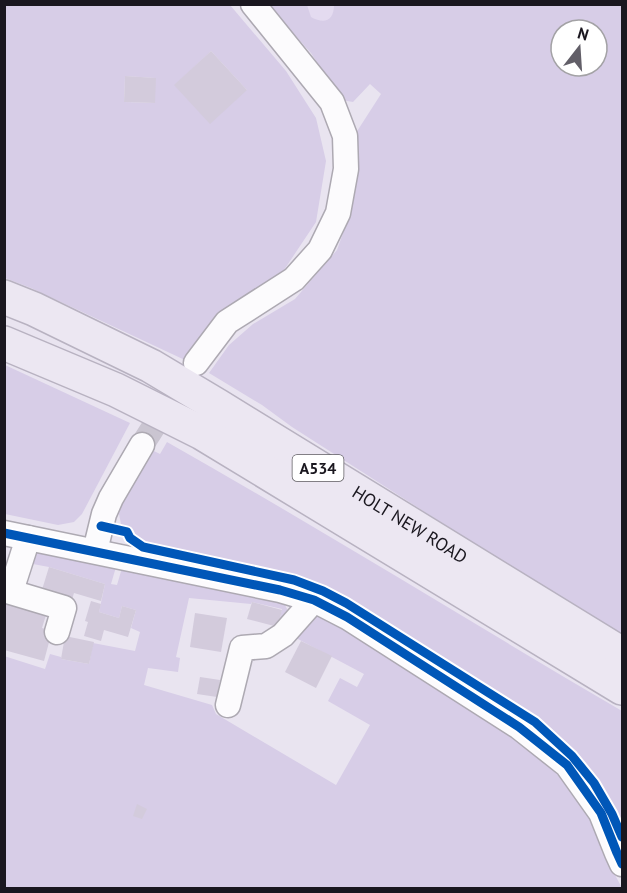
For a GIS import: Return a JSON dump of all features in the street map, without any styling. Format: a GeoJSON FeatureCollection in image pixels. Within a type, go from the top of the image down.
{"type":"FeatureCollection","features":[{"type":"Feature","properties":{"kind":"highway","name":"HOLT NEW ROAD"},"geometry":{"type":"LineString","coordinates":[[4,297],[34,309],[150,366],[622,654]]}},
{"type":"Feature","properties":{"kind":"highway","name":"HOLT NEW ROAD"},"geometry":{"type":"LineString","coordinates":[[4,343],[116,390],[202,433],[622,688]]}},
{"type":"Feature","properties":{"kind":"street"},"geometry":{"type":"LineString","coordinates":[[196,363],[227,322],[294,279],[320,250],[338,213],[346,169],[345,136],[332,102],[253,4]]}},
{"type":"Feature","properties":{"kind":"street"},"geometry":{"type":"LineString","coordinates":[[96,552],[104,514],[142,445]]}},
{"type":"Feature","properties":{"kind":"street"},"geometry":{"type":"LineString","coordinates":[[4,533],[280,590],[314,600],[347,617],[519,727],[567,765],[601,813],[622,864]]}},
{"type":"Feature","properties":{"kind":"street"},"geometry":{"type":"LineString","coordinates":[[28,538],[8,591],[64,608],[57,632]]}},
{"type":"Feature","properties":{"kind":"street"},"geometry":{"type":"LineString","coordinates":[[228,705],[242,648],[266,646],[282,635],[314,600]]}},
{"type":"Feature","properties":{"kind":"shaded area"},"geometry":{"type":"Polygon","coordinates":[[[349,4],[311,53],[268,5],[349,4]]]}},
{"type":"Feature","properties":{"kind":"shaded area"},"geometry":{"type":"Polygon","coordinates":[[[4,5],[230,5],[286,71],[316,118],[326,161],[316,222],[284,270],[247,296],[187,361],[5,278],[4,5]],[[211,51],[175,85],[247,90],[211,51]],[[125,76],[124,102],[154,103],[155,78],[125,76]]]}},
{"type":"Feature","properties":{"kind":"shaded area"},"geometry":{"type":"Polygon","coordinates":[[[268,5],[307,5],[311,17],[324,21],[328,20],[332,14],[334,5],[622,5],[622,635],[517,571],[209,373],[229,345],[253,324],[295,299],[337,250],[351,211],[357,166],[354,136],[381,94],[370,84],[353,102],[341,100],[311,53],[268,5]]]}},
{"type":"Feature","properties":{"kind":"shaded area"},"geometry":{"type":"Polygon","coordinates":[[[5,365],[130,423],[82,514],[74,522],[58,525],[5,514],[5,365]]]}},
{"type":"Feature","properties":{"kind":"shaded area"},"geometry":{"type":"Polygon","coordinates":[[[167,442],[622,711],[622,825],[597,781],[569,748],[540,723],[344,597],[305,580],[273,571],[144,546],[133,538],[128,528],[122,529],[119,514],[122,502],[154,451],[160,454],[167,442]]]}},
{"type":"Feature","properties":{"kind":"shaded area"},"geometry":{"type":"Polygon","coordinates":[[[34,551],[116,567],[111,584],[117,585],[122,568],[283,601],[288,611],[286,621],[278,627],[282,609],[252,602],[251,604],[189,598],[176,657],[180,658],[178,672],[148,668],[144,685],[212,705],[216,714],[336,785],[370,725],[328,701],[340,678],[357,687],[364,674],[296,638],[314,616],[325,618],[528,746],[558,775],[591,820],[622,888],[5,888],[4,656],[45,669],[50,654],[61,657],[61,659],[89,664],[93,643],[135,651],[140,632],[131,628],[136,610],[122,606],[119,618],[99,612],[105,584],[49,567],[33,564],[25,566],[34,551]]]}},
{"type":"Feature","properties":{"kind":"building"},"geometry":{"type":"Polygon","coordinates":[[[211,51],[247,90],[210,124],[174,85],[211,51]]]}},
{"type":"Feature","properties":{"kind":"building"},"geometry":{"type":"Polygon","coordinates":[[[125,76],[156,78],[155,103],[124,102],[125,76]]]}},
{"type":"Feature","properties":{"kind":"building"},"geometry":{"type":"Polygon","coordinates":[[[49,567],[105,584],[101,601],[74,593],[71,603],[41,593],[49,567]]]}},
{"type":"Feature","properties":{"kind":"building"},"geometry":{"type":"Polygon","coordinates":[[[91,601],[101,604],[99,612],[119,618],[122,606],[136,610],[128,637],[104,630],[101,641],[84,636],[88,622],[85,621],[91,601]]]}},
{"type":"Feature","properties":{"kind":"building"},"geometry":{"type":"Polygon","coordinates":[[[252,602],[282,610],[278,627],[247,619],[252,602]]]}},
{"type":"Feature","properties":{"kind":"building"},"geometry":{"type":"Polygon","coordinates":[[[4,603],[46,615],[42,628],[52,631],[44,661],[4,650],[4,603]]]}},
{"type":"Feature","properties":{"kind":"building"},"geometry":{"type":"Polygon","coordinates":[[[195,613],[227,618],[221,652],[190,647],[195,613]]]}},
{"type":"Feature","properties":{"kind":"building"},"geometry":{"type":"Polygon","coordinates":[[[65,636],[94,642],[89,664],[61,659],[65,636]]]}},
{"type":"Feature","properties":{"kind":"building"},"geometry":{"type":"Polygon","coordinates":[[[301,641],[332,656],[316,688],[285,672],[301,641]]]}},
{"type":"Feature","properties":{"kind":"building"},"geometry":{"type":"Polygon","coordinates":[[[200,677],[220,680],[217,697],[197,694],[200,677]]]}},
{"type":"Feature","properties":{"kind":"building"},"geometry":{"type":"Polygon","coordinates":[[[137,804],[147,809],[142,819],[133,816],[137,804]]]}},
{"type":"Feature","properties":{"kind":"tunnel"},"geometry":{"type":"LineString","coordinates":[[142,445],[170,401]]}},
{"type":"Feature","properties":{"kind":"cycle path"},"geometry":{"type":"LineString","coordinates":[[101,526],[127,532],[130,538],[143,547],[294,580],[346,603],[535,722],[572,756],[594,783],[622,837]]}},
{"type":"Feature","properties":{"kind":"cycle path"},"geometry":{"type":"LineString","coordinates":[[4,533],[280,590],[314,600],[347,617],[519,727],[567,765],[601,813],[622,864]]}}]}
